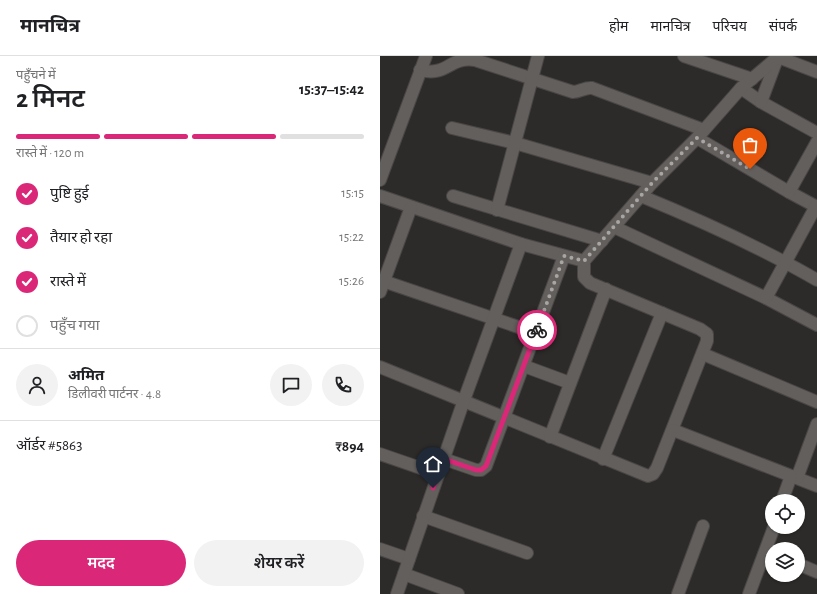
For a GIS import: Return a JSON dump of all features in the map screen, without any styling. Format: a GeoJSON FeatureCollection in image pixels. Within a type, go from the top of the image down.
{"type":"FeatureCollection","features":[{"type":"Feature","properties":{"kind":"street"},"geometry":{"type":"LineString","coordinates":[[380,180],[426,56]]}},
{"type":"Feature","properties":{"kind":"street"},"geometry":{"type":"LineString","coordinates":[[497,210],[538,56]]}},
{"type":"Feature","properties":{"kind":"street"},"geometry":{"type":"LineString","coordinates":[[684,56],[704,59],[752,79]]}},
{"type":"Feature","properties":{"kind":"street"},"geometry":{"type":"LineString","coordinates":[[778,57],[817,72]]}},
{"type":"Feature","properties":{"kind":"street"},"geometry":{"type":"LineString","coordinates":[[380,367],[464,400],[640,474],[648,476],[653,474],[673,430],[703,354],[707,342],[707,334],[700,329],[590,283],[584,277],[584,261],[652,183],[700,134],[741,88],[778,57]]}},
{"type":"Feature","properties":{"kind":"street"},"geometry":{"type":"LineString","coordinates":[[761,102],[778,57]]}},
{"type":"Feature","properties":{"kind":"street"},"geometry":{"type":"LineString","coordinates":[[420,70],[435,73],[457,61],[466,58],[573,92],[578,92],[587,87],[592,88],[700,134],[789,192],[817,206],[766,298]]}},
{"type":"Feature","properties":{"kind":"street"},"geometry":{"type":"LineString","coordinates":[[741,88],[761,102],[817,133]]}},
{"type":"Feature","properties":{"kind":"street"},"geometry":{"type":"LineString","coordinates":[[452,128],[515,143],[652,183]]}},
{"type":"Feature","properties":{"kind":"street"},"geometry":{"type":"LineString","coordinates":[[789,192],[817,142]]}},
{"type":"Feature","properties":{"kind":"street"},"geometry":{"type":"LineString","coordinates":[[380,196],[411,208],[521,244],[584,261]]}},
{"type":"Feature","properties":{"kind":"street"},"geometry":{"type":"LineString","coordinates":[[453,196],[602,241]]}},
{"type":"Feature","properties":{"kind":"street"},"geometry":{"type":"LineString","coordinates":[[641,196],[691,216],[786,262],[817,280]]}},
{"type":"Feature","properties":{"kind":"street"},"geometry":{"type":"LineString","coordinates":[[411,208],[381,284],[536,333]]}},
{"type":"Feature","properties":{"kind":"street"},"geometry":{"type":"LineString","coordinates":[[614,227],[766,298],[817,325]]}},
{"type":"Feature","properties":{"kind":"street"},"geometry":{"type":"LineString","coordinates":[[397,594],[464,400],[521,244]]}},
{"type":"Feature","properties":{"kind":"street"},"geometry":{"type":"LineString","coordinates":[[444,459],[476,470],[481,470],[486,466],[564,256]]}},
{"type":"Feature","properties":{"kind":"street"},"geometry":{"type":"LineString","coordinates":[[550,437],[606,289]]}},
{"type":"Feature","properties":{"kind":"street"},"geometry":{"type":"LineString","coordinates":[[603,458],[662,313]]}},
{"type":"Feature","properties":{"kind":"street"},"geometry":{"type":"LineString","coordinates":[[703,354],[817,402]]}},
{"type":"Feature","properties":{"kind":"street"},"geometry":{"type":"LineString","coordinates":[[524,366],[570,384]]}},
{"type":"Feature","properties":{"kind":"street"},"geometry":{"type":"LineString","coordinates":[[786,494],[817,424]]}},
{"type":"Feature","properties":{"kind":"street"},"geometry":{"type":"LineString","coordinates":[[673,430],[817,486]]}},
{"type":"Feature","properties":{"kind":"street"},"geometry":{"type":"LineString","coordinates":[[380,454],[438,474]]}},
{"type":"Feature","properties":{"kind":"street"},"geometry":{"type":"LineString","coordinates":[[423,516],[527,553]]}},
{"type":"Feature","properties":{"kind":"street"},"geometry":{"type":"LineString","coordinates":[[678,594],[703,526]]}},
{"type":"Feature","properties":{"kind":"street"},"geometry":{"type":"LineString","coordinates":[[380,549],[409,559]]}},
{"type":"Feature","properties":{"kind":"street"},"geometry":{"type":"LineString","coordinates":[[749,594],[765,560]]}},
{"type":"Feature","properties":{"kind":"street"},"geometry":{"type":"LineString","coordinates":[[805,567],[817,572]]}},
{"type":"Feature","properties":{"kind":"street"},"geometry":{"type":"LineString","coordinates":[[404,574],[458,594]]}},
{"type":"Feature","properties":{"kind":"way so far"},"geometry":{"type":"LineString","coordinates":[[537,330],[564,256],[584,261],[652,183],[697,138],[750,169]]}},
{"type":"Feature","properties":{"kind":"route"},"geometry":{"type":"LineString","coordinates":[[433,488],[444,459],[476,470],[481,470],[486,466],[537,330]]}}]}
